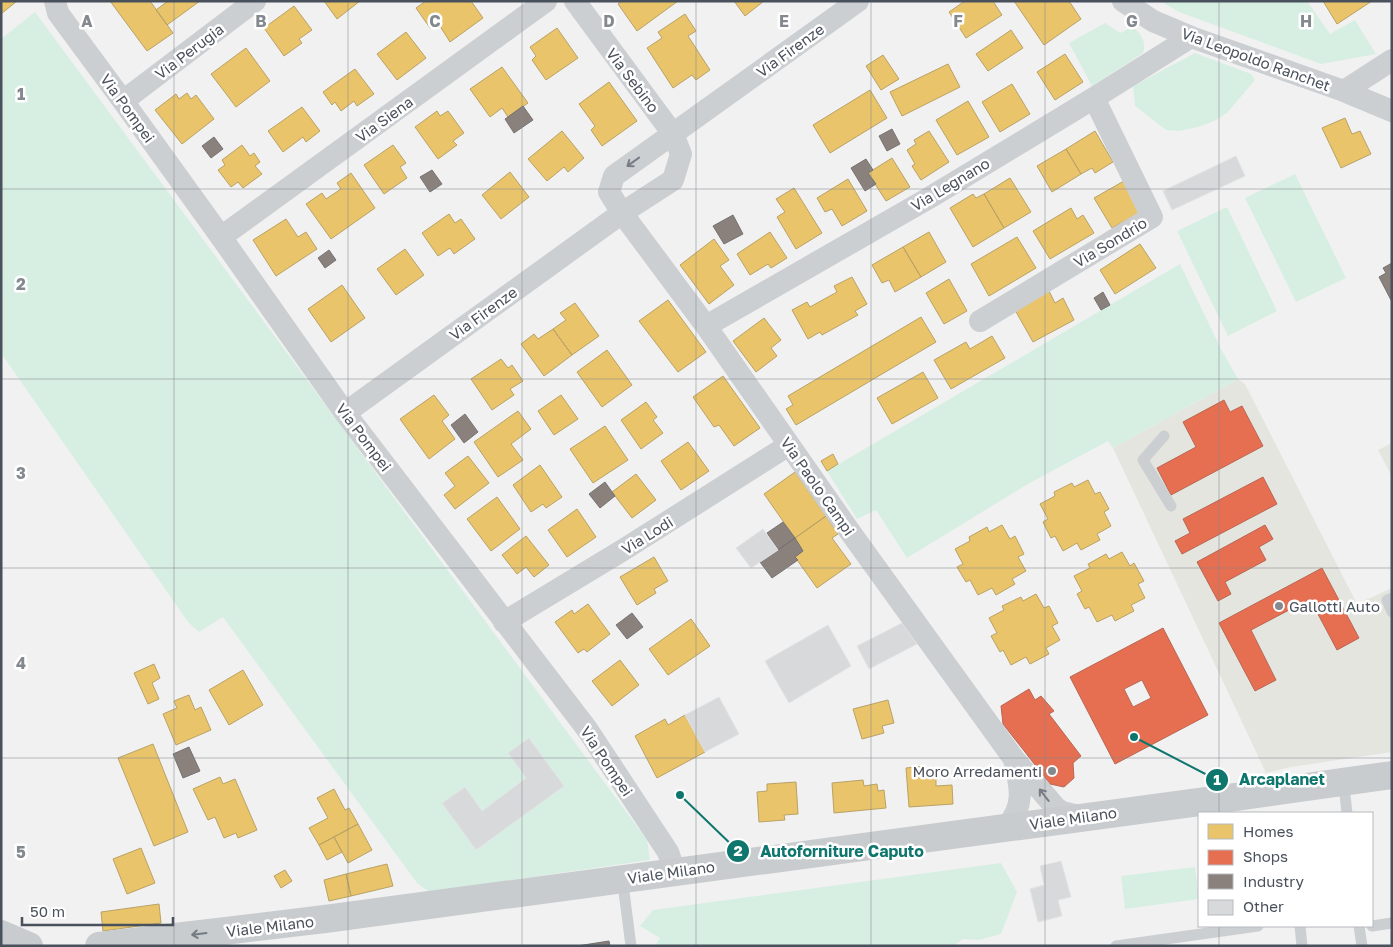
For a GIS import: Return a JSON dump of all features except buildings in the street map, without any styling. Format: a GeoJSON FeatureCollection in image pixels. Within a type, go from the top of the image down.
{"type":"FeatureCollection","features":[{"type":"Feature","properties":{"kind":"main road","name":"Viale Milano"},"geometry":{"type":"LineString","coordinates":[[99,946],[325,919],[1392,775]]}},
{"type":"Feature","properties":{"kind":"main road"},"geometry":{"type":"LineString","coordinates":[[1222,812],[1346,804],[1392,789]]}},
{"type":"Feature","properties":{"kind":"main road","name":"Viale Milano"},"geometry":{"type":"LineString","coordinates":[[239,946],[448,915],[1198,814]]}},
{"type":"Feature","properties":{"kind":"main road"},"geometry":{"type":"LineString","coordinates":[[1,934],[29,946]]}},
{"type":"Feature","properties":{"kind":"street","name":"Via Pompei"},"geometry":{"type":"LineString","coordinates":[[55,1],[58,13],[221,237],[345,413],[590,734],[668,852],[675,872]]}},
{"type":"Feature","properties":{"kind":"street","name":"Via Perugia"},"geometry":{"type":"LineString","coordinates":[[123,101],[255,1]]}},
{"type":"Feature","properties":{"kind":"street","name":"Via Siena"},"geometry":{"type":"LineString","coordinates":[[221,237],[546,1]]}},
{"type":"Feature","properties":{"kind":"street","name":"Via Sebino"},"geometry":{"type":"LineString","coordinates":[[575,1],[673,134]]}},
{"type":"Feature","properties":{"kind":"street","name":"Via Firenze"},"geometry":{"type":"LineString","coordinates":[[622,213],[609,192],[614,176],[858,1]]}},
{"type":"Feature","properties":{"kind":"street","name":"Via Leopoldo Ranchet"},"geometry":{"type":"LineString","coordinates":[[1123,1],[1153,21],[1191,37],[1344,91],[1392,111]]}},
{"type":"Feature","properties":{"kind":"street","name":"Via Legnano"},"geometry":{"type":"LineString","coordinates":[[706,326],[929,198],[1191,37]]}},
{"type":"Feature","properties":{"kind":"street"},"geometry":{"type":"LineString","coordinates":[[1344,91],[1392,60]]}},
{"type":"Feature","properties":{"kind":"street","name":"Via Sondrio"},"geometry":{"type":"LineString","coordinates":[[980,321],[1152,217],[1094,98]]}},
{"type":"Feature","properties":{"kind":"street","name":"Via Firenze"},"geometry":{"type":"LineString","coordinates":[[345,413],[622,213],[673,180],[681,154],[673,134]]}},
{"type":"Feature","properties":{"kind":"street","name":"Via Paolo Campi"},"geometry":{"type":"LineString","coordinates":[[622,213],[706,326],[789,445],[1014,758],[1056,808],[1062,812],[1084,817]]}},
{"type":"Feature","properties":{"kind":"street","name":"Via Lodi"},"geometry":{"type":"LineString","coordinates":[[504,622],[623,550],[789,445]]}},
{"type":"Feature","properties":{"kind":"street","name":"Via Paolo Campi"},"geometry":{"type":"LineString","coordinates":[[1006,827],[1015,816],[1020,801],[1014,758]]}},
{"type":"Feature","properties":{"kind":"lane"},"geometry":{"type":"LineString","coordinates":[[1164,436],[1143,460],[1170,506]]}},
{"type":"Feature","properties":{"kind":"lane"},"geometry":{"type":"LineString","coordinates":[[1392,598],[1387,600],[1392,612]]}},
{"type":"Feature","properties":{"kind":"lane"},"geometry":{"type":"LineString","coordinates":[[624,892],[631,946]]}},
{"type":"Feature","properties":{"kind":"lane"},"geometry":{"type":"LineString","coordinates":[[1373,926],[1392,923]]}},
{"type":"Feature","properties":{"kind":"lane"},"geometry":{"type":"LineString","coordinates":[[1116,946],[1251,927]]}},
{"type":"Feature","properties":{"kind":"lane"},"geometry":{"type":"LineString","coordinates":[[1300,927],[1302,946]]}},
{"type":"Feature","properties":{"kind":"lane"},"geometry":{"type":"LineString","coordinates":[[1359,927],[1362,946]]}},
{"type":"Feature","properties":{"kind":"shaded area"},"geometry":{"type":"Polygon","coordinates":[[[1238,379],[1245,384],[1357,604],[1392,588],[1392,752],[1291,767],[1266,773],[1113,448],[1238,379]]]}},
{"type":"Feature","properties":{"kind":"shaded area"},"geometry":{"type":"Polygon","coordinates":[[[1392,443],[1392,477],[1378,450],[1392,443]]]}},
{"type":"Feature","properties":{"kind":"green space"},"geometry":{"type":"Polygon","coordinates":[[[1160,1],[1307,1],[1330,34],[1355,20],[1376,54],[1321,64],[1179,12],[1160,1]]]}},
{"type":"Feature","properties":{"kind":"green space"},"geometry":{"type":"Polygon","coordinates":[[[35,12],[647,840],[650,860],[429,892],[417,883],[223,617],[199,632],[188,622],[1,353],[1,39],[35,12]],[[529,738],[508,753],[526,778],[482,811],[465,787],[442,803],[476,850],[563,786],[529,738]]]}},
{"type":"Feature","properties":{"kind":"green space"},"geometry":{"type":"Polygon","coordinates":[[[1105,23],[1120,33],[1132,27],[1142,38],[1144,49],[1143,53],[1092,86],[1069,43],[1105,23]]]}},
{"type":"Feature","properties":{"kind":"green space"},"geometry":{"type":"Polygon","coordinates":[[[1195,53],[1251,74],[1255,80],[1227,113],[1214,121],[1179,131],[1166,130],[1135,106],[1133,86],[1195,53]]]}},
{"type":"Feature","properties":{"kind":"green space"},"geometry":{"type":"Polygon","coordinates":[[[1295,174],[1346,278],[1296,302],[1245,198],[1295,174]]]}},
{"type":"Feature","properties":{"kind":"green space"},"geometry":{"type":"Polygon","coordinates":[[[1227,207],[1277,311],[1228,336],[1177,231],[1227,207]]]}},
{"type":"Feature","properties":{"kind":"green space"},"geometry":{"type":"Polygon","coordinates":[[[1180,264],[1221,349],[1238,379],[1113,448],[1108,441],[1028,484],[907,558],[876,510],[857,519],[827,471],[1180,264]]]}},
{"type":"Feature","properties":{"kind":"green space"},"geometry":{"type":"Polygon","coordinates":[[[1001,863],[1017,892],[1001,934],[979,940],[963,939],[953,946],[655,946],[660,938],[640,926],[653,910],[1001,863]]]}},
{"type":"Feature","properties":{"kind":"green space"},"geometry":{"type":"Polygon","coordinates":[[[1195,867],[1198,899],[1125,909],[1121,876],[1195,867]]]}},
{"type":"Feature","properties":{"kind":"place","name":"Gallotti Auto"},"geometry":{"type":"Point","coordinates":[1279,606]}},
{"type":"Feature","properties":{"kind":"place","name":"Arcaplanet"},"geometry":{"type":"Point","coordinates":[1134,737]}},
{"type":"Feature","properties":{"kind":"place","name":"Moro Arredamenti"},"geometry":{"type":"Point","coordinates":[1052,771]}},
{"type":"Feature","properties":{"kind":"place","name":"Autoforniture Caputo"},"geometry":{"type":"Point","coordinates":[680,795]}}]}
